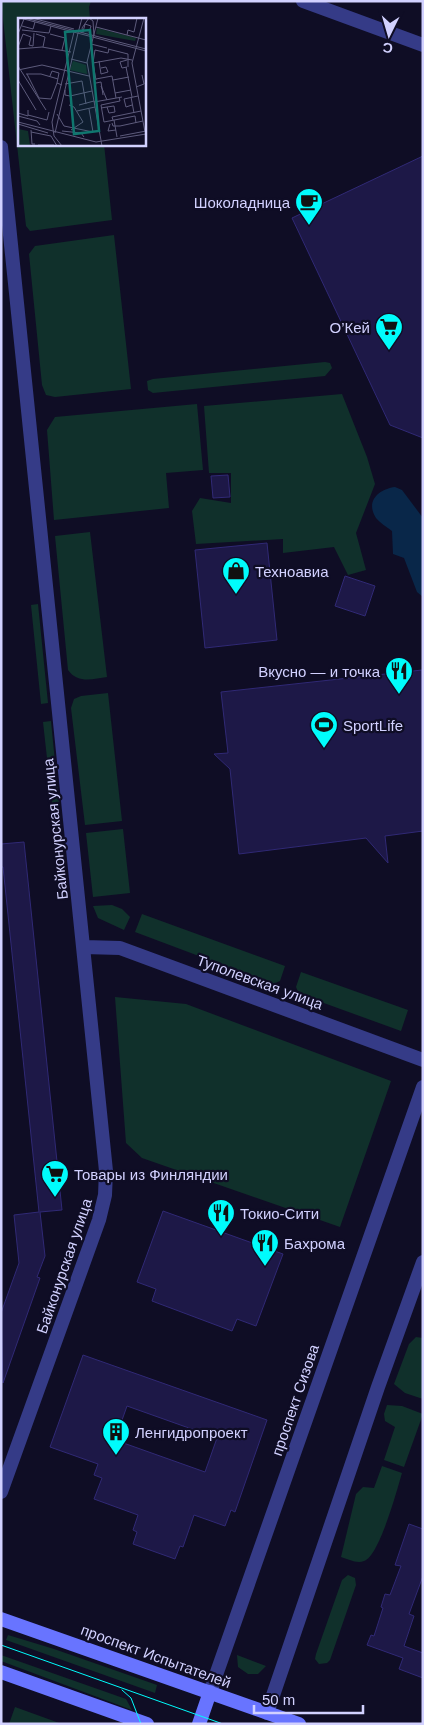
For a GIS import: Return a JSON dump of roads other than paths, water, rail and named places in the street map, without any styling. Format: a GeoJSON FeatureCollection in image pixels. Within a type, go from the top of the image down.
{"type":"FeatureCollection","features":[{"type":"Feature","properties":{"kind":"main road","name":"проспект Испытателей"},"geometry":{"type":"LineString","coordinates":[[1,1619],[210,1692],[266,1718],[299,1724]]}},
{"type":"Feature","properties":{"kind":"main road"},"geometry":{"type":"LineString","coordinates":[[1,1672],[147,1724]]}},
{"type":"Feature","properties":{"kind":"main road","name":"проспект Сизова"},"geometry":{"type":"LineString","coordinates":[[199,1724],[210,1692]]}},
{"type":"Feature","properties":{"kind":"street"},"geometry":{"type":"LineString","coordinates":[[303,1],[423,45]]}},
{"type":"Feature","properties":{"kind":"street","name":"Байконурская улица"},"geometry":{"type":"LineString","coordinates":[[1,148],[106,1154],[105,1196],[99,1220],[1,1492]]}},
{"type":"Feature","properties":{"kind":"street","name":"Туполевская улица"},"geometry":{"type":"LineString","coordinates":[[84,947],[120,948],[423,1060]]}},
{"type":"Feature","properties":{"kind":"street","name":"проспект Сизова"},"geometry":{"type":"LineString","coordinates":[[210,1692],[423,1087]]}},
{"type":"Feature","properties":{"kind":"street"},"geometry":{"type":"LineString","coordinates":[[266,1718],[375,1396],[423,1262]]}},
{"type":"Feature","properties":{"kind":"water"},"geometry":{"type":"Polygon","coordinates":[[[395,487],[402,490],[423,518],[423,597],[417,592],[404,558],[393,554],[392,531],[376,518],[373,512],[372,506],[375,497],[384,490],[395,487]]]}},
{"type":"Feature","properties":{"kind":"tram line"},"geometry":{"type":"LineString","coordinates":[[1,1645],[223,1724]]}},
{"type":"Feature","properties":{"kind":"tram line"},"geometry":{"type":"LineString","coordinates":[[122,1690],[131,1698],[141,1724]]}},
{"type":"Feature","properties":{"kind":"place","name":"Шоколадница"},"geometry":{"type":"Point","coordinates":[309,226]}},
{"type":"Feature","properties":{"kind":"place","name":"О’Кей"},"geometry":{"type":"Point","coordinates":[389,351]}},
{"type":"Feature","properties":{"kind":"place","name":"Техноавиа"},"geometry":{"type":"Point","coordinates":[236,595]}},
{"type":"Feature","properties":{"kind":"place","name":"Вкусно — и точка"},"geometry":{"type":"Point","coordinates":[399,695]}},
{"type":"Feature","properties":{"kind":"place","name":"SportLife"},"geometry":{"type":"Point","coordinates":[324,749]}},
{"type":"Feature","properties":{"kind":"place","name":"Товары из Финляндии"},"geometry":{"type":"Point","coordinates":[55,1198]}},
{"type":"Feature","properties":{"kind":"place","name":"Токио-Сити"},"geometry":{"type":"Point","coordinates":[221,1237]}},
{"type":"Feature","properties":{"kind":"place","name":"Бахрома"},"geometry":{"type":"Point","coordinates":[265,1267]}},
{"type":"Feature","properties":{"kind":"place","name":"Ленгидропроект"},"geometry":{"type":"Point","coordinates":[116,1456]}}]}
